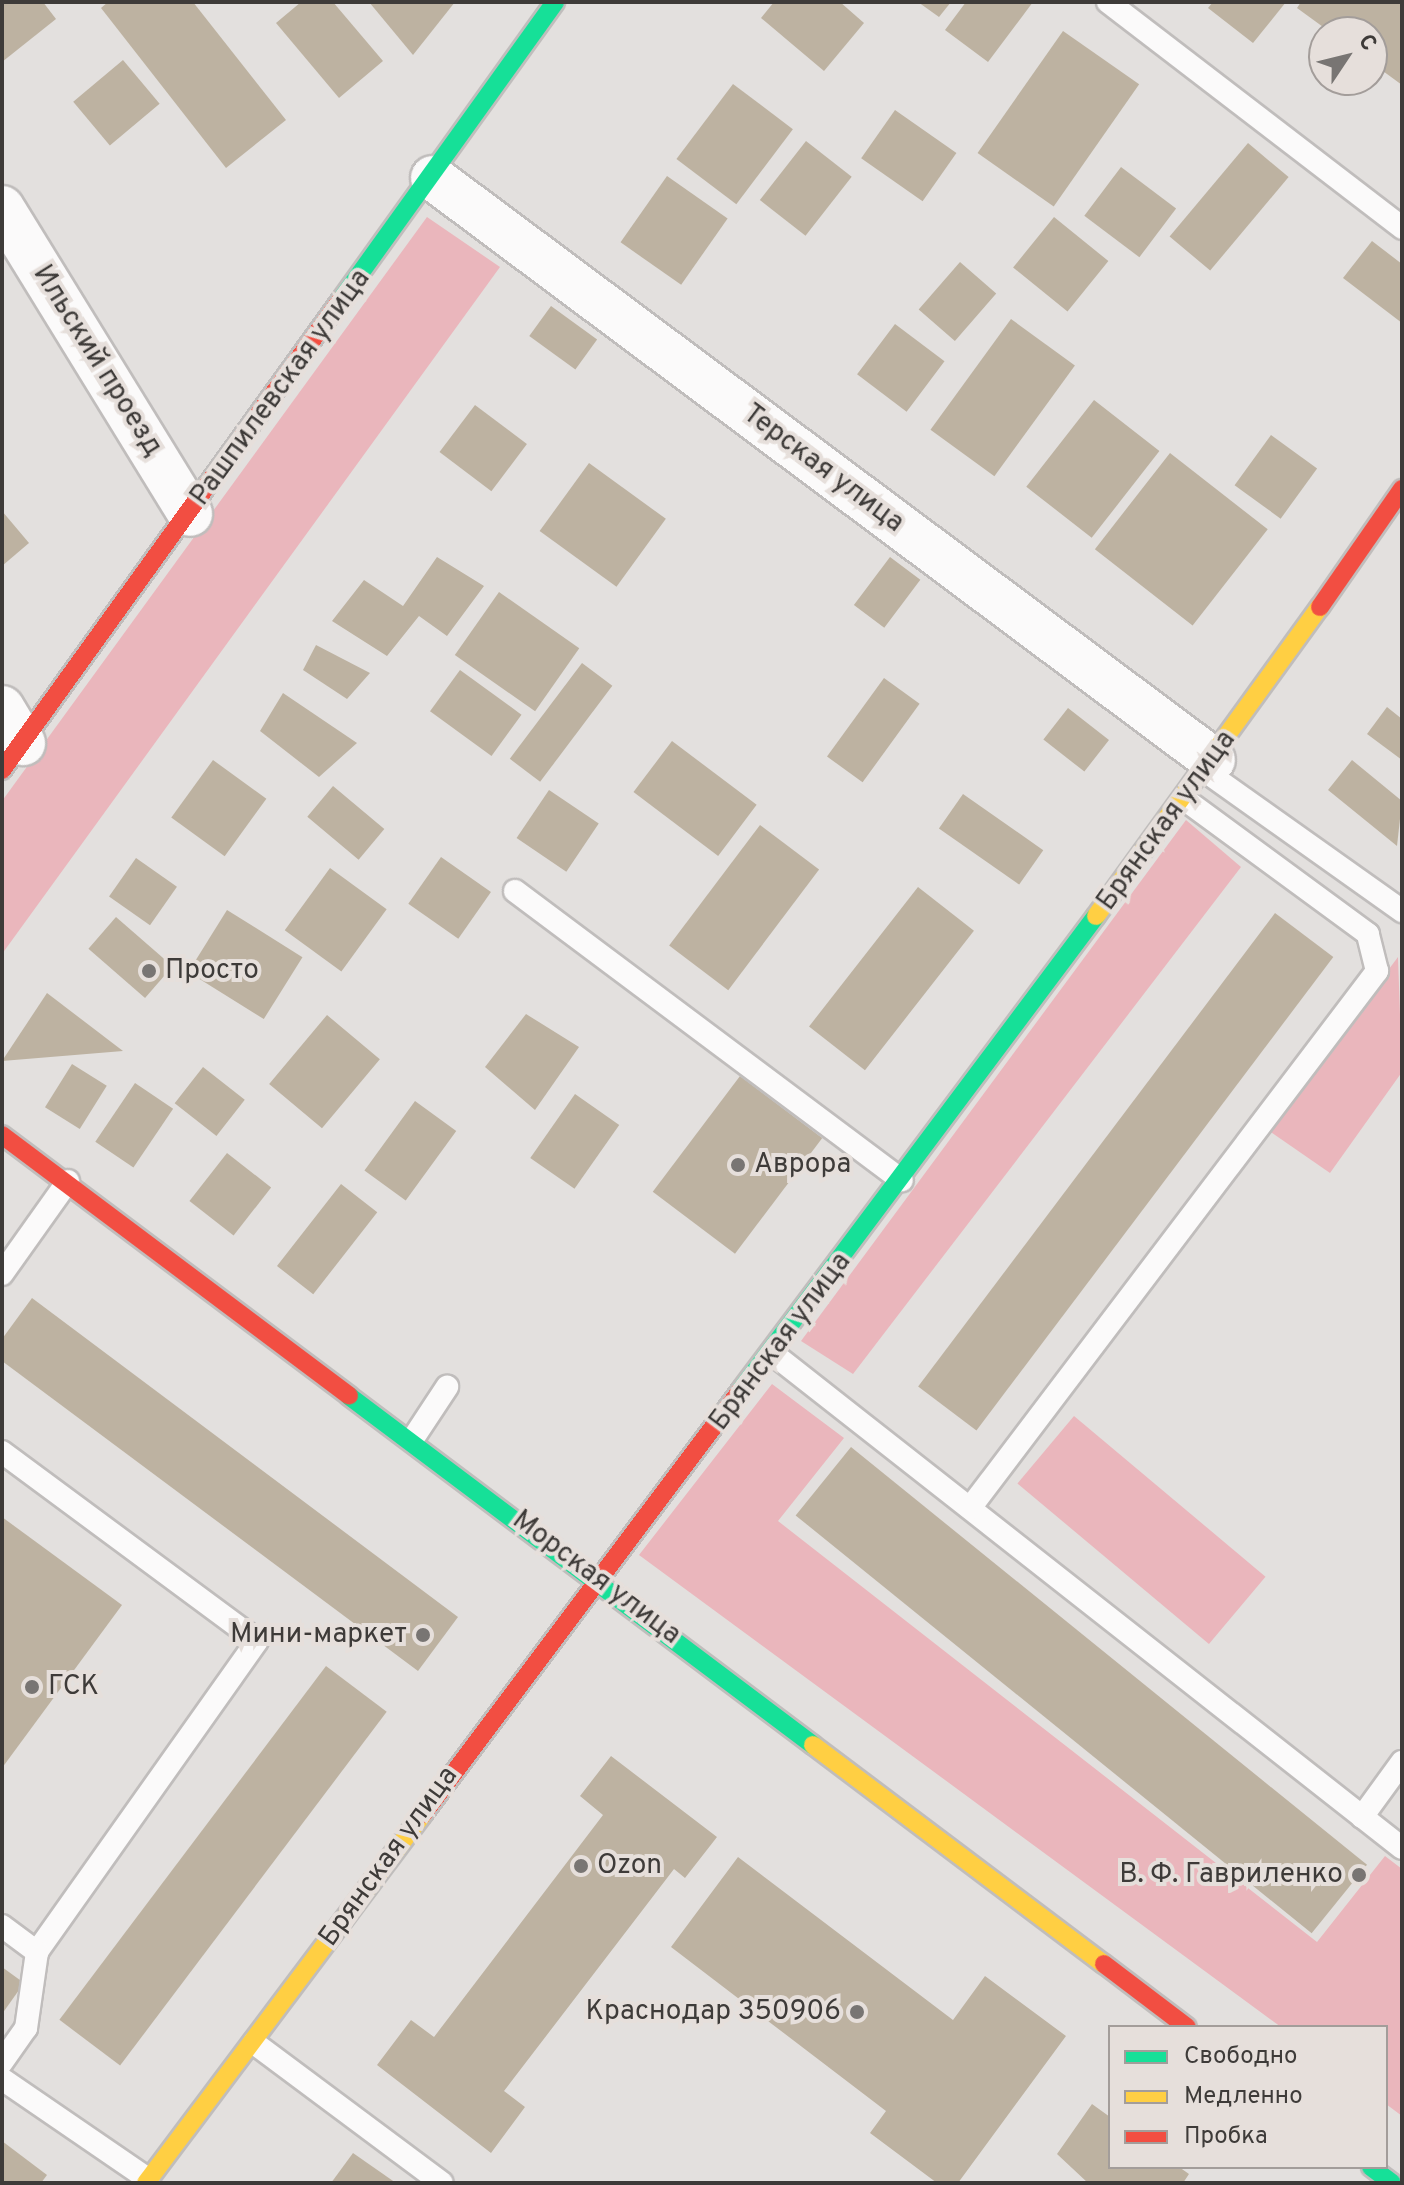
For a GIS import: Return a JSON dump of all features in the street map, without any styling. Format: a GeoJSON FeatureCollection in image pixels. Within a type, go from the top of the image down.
{"type":"FeatureCollection","features":[{"type":"Feature","properties":{"kind":"street","name":"Рашпилевская улица"},"geometry":{"type":"LineString","coordinates":[[9,741],[190,514],[433,178],[555,2]]}},
{"type":"Feature","properties":{"kind":"street","name":"Терская улица"},"geometry":{"type":"LineString","coordinates":[[433,178],[1209,766]]}},
{"type":"Feature","properties":{"kind":"street","name":"Ильский проезд"},"geometry":{"type":"LineString","coordinates":[[2,208],[190,514]]}},
{"type":"Feature","properties":{"kind":"street","name":"Брянская улица"},"geometry":{"type":"LineString","coordinates":[[147,2181],[254,2043],[553,1631],[599,1580],[902,1180],[1209,766],[1402,489]]}},
{"type":"Feature","properties":{"kind":"street","name":"Морская улица"},"geometry":{"type":"LineString","coordinates":[[2,1135],[68,1181],[599,1580],[1184,2025]]}},
{"type":"Feature","properties":{"kind":"street"},"geometry":{"type":"LineString","coordinates":[[1374,2169],[1392,2183]]}},
{"type":"Feature","properties":{"kind":"lane"},"geometry":{"type":"LineString","coordinates":[[1108,2],[1402,228]]}},
{"type":"Feature","properties":{"kind":"lane"},"geometry":{"type":"LineString","coordinates":[[1209,766],[1402,911]]}},
{"type":"Feature","properties":{"kind":"lane"},"geometry":{"type":"LineString","coordinates":[[970,1508],[1377,971],[1368,934],[1184,799]]}},
{"type":"Feature","properties":{"kind":"lane"},"geometry":{"type":"LineString","coordinates":[[515,891],[902,1180]]}},
{"type":"Feature","properties":{"kind":"lane"},"geometry":{"type":"LineString","coordinates":[[2,1274],[68,1181]]}},
{"type":"Feature","properties":{"kind":"lane"},"geometry":{"type":"LineString","coordinates":[[772,1353],[1402,1848]]}},
{"type":"Feature","properties":{"kind":"lane"},"geometry":{"type":"LineString","coordinates":[[412,1440],[447,1387]]}},
{"type":"Feature","properties":{"kind":"lane"},"geometry":{"type":"LineString","coordinates":[[2,1452],[257,1641],[37,1952],[26,2028],[2,2062]]}},
{"type":"Feature","properties":{"kind":"lane"},"geometry":{"type":"LineString","coordinates":[[1362,1817],[1402,1762]]}},
{"type":"Feature","properties":{"kind":"lane"},"geometry":{"type":"LineString","coordinates":[[2,1926],[37,1952]]}},
{"type":"Feature","properties":{"kind":"lane"},"geometry":{"type":"LineString","coordinates":[[254,2043],[442,2183]]}},
{"type":"Feature","properties":{"kind":"lane"},"geometry":{"type":"LineString","coordinates":[[2,2079],[147,2181]]}},
{"type":"Feature","properties":{"kind":"shaded area"},"geometry":{"type":"Polygon","coordinates":[[[427,217],[500,267],[2,954],[2,801],[427,217]]]}},
{"type":"Feature","properties":{"kind":"shaded area"},"geometry":{"type":"Polygon","coordinates":[[[1186,820],[1241,867],[853,1374],[801,1341],[1186,820]]]}},
{"type":"Feature","properties":{"kind":"shaded area"},"geometry":{"type":"Polygon","coordinates":[[[1398,957],[1402,1072],[1330,1173],[1268,1130],[1398,957]]]}},
{"type":"Feature","properties":{"kind":"shaded area"},"geometry":{"type":"Polygon","coordinates":[[[772,1384],[844,1438],[778,1521],[1317,1942],[1385,1856],[1402,1869],[1402,2116],[1388,2106],[1388,2025],[1278,2025],[639,1555],[772,1384]]]}},
{"type":"Feature","properties":{"kind":"shaded area"},"geometry":{"type":"Polygon","coordinates":[[[1074,1416],[1266,1577],[1209,1644],[1017,1483],[1074,1416]]]}},
{"type":"Feature","properties":{"kind":"building"},"geometry":{"type":"Polygon","coordinates":[[[2,2],[43,2],[56,19],[2,62],[2,2]]]}},
{"type":"Feature","properties":{"kind":"building"},"geometry":{"type":"Polygon","coordinates":[[[108,2],[193,2],[286,120],[226,168],[101,8],[108,2]]]}},
{"type":"Feature","properties":{"kind":"building"},"geometry":{"type":"Polygon","coordinates":[[[301,2],[333,2],[383,61],[339,98],[276,23],[301,2]]]}},
{"type":"Feature","properties":{"kind":"building"},"geometry":{"type":"Polygon","coordinates":[[[369,2],[455,2],[413,55],[369,2]]]}},
{"type":"Feature","properties":{"kind":"building"},"geometry":{"type":"Polygon","coordinates":[[[774,2],[840,2],[864,23],[824,71],[761,18],[774,2]]]}},
{"type":"Feature","properties":{"kind":"building"},"geometry":{"type":"Polygon","coordinates":[[[918,2],[951,2],[939,17],[918,2]]]}},
{"type":"Feature","properties":{"kind":"building"},"geometry":{"type":"Polygon","coordinates":[[[966,2],[1033,2],[988,62],[945,30],[966,2]]]}},
{"type":"Feature","properties":{"kind":"building"},"geometry":{"type":"Polygon","coordinates":[[[1213,2],[1286,2],[1253,43],[1208,8],[1213,2]]]}},
{"type":"Feature","properties":{"kind":"building"},"geometry":{"type":"Polygon","coordinates":[[[1301,2],[1402,2],[1402,85],[1388,75],[1388,16],[1308,16],[1297,8],[1301,2]]]}},
{"type":"Feature","properties":{"kind":"building"},"geometry":{"type":"Polygon","coordinates":[[[1063,31],[1139,84],[1054,206],[978,153],[1063,31]]]}},
{"type":"Feature","properties":{"kind":"building"},"geometry":{"type":"Polygon","coordinates":[[[123,60],[160,104],[110,145],[73,102],[123,60]]]}},
{"type":"Feature","properties":{"kind":"building"},"geometry":{"type":"Polygon","coordinates":[[[733,84],[793,129],[736,204],[676,159],[733,84]]]}},
{"type":"Feature","properties":{"kind":"building"},"geometry":{"type":"Polygon","coordinates":[[[895,110],[956,153],[923,201],[861,158],[895,110]]]}},
{"type":"Feature","properties":{"kind":"building"},"geometry":{"type":"Polygon","coordinates":[[[806,141],[852,177],[806,236],[760,200],[806,141]]]}},
{"type":"Feature","properties":{"kind":"building"},"geometry":{"type":"Polygon","coordinates":[[[1248,143],[1289,177],[1210,271],[1170,236],[1248,143]]]}},
{"type":"Feature","properties":{"kind":"building"},"geometry":{"type":"Polygon","coordinates":[[[1121,167],[1176,209],[1139,257],[1084,216],[1121,167]]]}},
{"type":"Feature","properties":{"kind":"building"},"geometry":{"type":"Polygon","coordinates":[[[667,176],[728,218],[681,285],[621,242],[667,176]]]}},
{"type":"Feature","properties":{"kind":"building"},"geometry":{"type":"Polygon","coordinates":[[[1054,217],[1108,261],[1067,312],[1013,268],[1054,217]]]}},
{"type":"Feature","properties":{"kind":"building"},"geometry":{"type":"Polygon","coordinates":[[[1372,241],[1402,264],[1402,323],[1343,278],[1372,241]]]}},
{"type":"Feature","properties":{"kind":"building"},"geometry":{"type":"Polygon","coordinates":[[[960,262],[996,293],[955,341],[919,310],[960,262]]]}},
{"type":"Feature","properties":{"kind":"building"},"geometry":{"type":"Polygon","coordinates":[[[551,306],[597,340],[575,369],[529,336],[551,306]]]}},
{"type":"Feature","properties":{"kind":"building"},"geometry":{"type":"Polygon","coordinates":[[[1011,319],[1075,365],[994,476],[930,430],[1011,319]]]}},
{"type":"Feature","properties":{"kind":"building"},"geometry":{"type":"Polygon","coordinates":[[[895,324],[945,361],[907,412],[857,374],[895,324]]]}},
{"type":"Feature","properties":{"kind":"building"},"geometry":{"type":"Polygon","coordinates":[[[1094,400],[1159,451],[1092,538],[1026,487],[1094,400]]]}},
{"type":"Feature","properties":{"kind":"building"},"geometry":{"type":"Polygon","coordinates":[[[475,405],[527,444],[491,491],[439,452],[475,405]]]}},
{"type":"Feature","properties":{"kind":"building"},"geometry":{"type":"Polygon","coordinates":[[[1271,435],[1317,469],[1281,519],[1235,485],[1271,435]]]}},
{"type":"Feature","properties":{"kind":"building"},"geometry":{"type":"Polygon","coordinates":[[[1170,453],[1268,529],[1193,625],[1095,549],[1170,453]]]}},
{"type":"Feature","properties":{"kind":"building"},"geometry":{"type":"Polygon","coordinates":[[[589,463],[666,519],[616,587],[540,531],[589,463]]]}},
{"type":"Feature","properties":{"kind":"building"},"geometry":{"type":"Polygon","coordinates":[[[2,511],[29,543],[2,566],[2,511]]]}},
{"type":"Feature","properties":{"kind":"building"},"geometry":{"type":"Polygon","coordinates":[[[437,557],[484,586],[447,636],[419,616],[387,656],[332,621],[364,580],[403,606],[437,557]]]}},
{"type":"Feature","properties":{"kind":"building"},"geometry":{"type":"Polygon","coordinates":[[[890,557],[920,580],[884,628],[854,605],[890,557]]]}},
{"type":"Feature","properties":{"kind":"building"},"geometry":{"type":"Polygon","coordinates":[[[499,592],[579,648],[535,711],[455,655],[499,592]]]}},
{"type":"Feature","properties":{"kind":"building"},"geometry":{"type":"Polygon","coordinates":[[[316,645],[370,673],[347,699],[303,670],[316,645]]]}},
{"type":"Feature","properties":{"kind":"building"},"geometry":{"type":"Polygon","coordinates":[[[582,663],[612,686],[540,782],[510,759],[582,663]]]}},
{"type":"Feature","properties":{"kind":"building"},"geometry":{"type":"Polygon","coordinates":[[[460,670],[521,715],[492,756],[430,711],[460,670]]]}},
{"type":"Feature","properties":{"kind":"building"},"geometry":{"type":"Polygon","coordinates":[[[884,678],[920,704],[863,782],[827,756],[884,678]]]}},
{"type":"Feature","properties":{"kind":"building"},"geometry":{"type":"Polygon","coordinates":[[[283,693],[357,743],[319,777],[260,731],[283,693]]]}},
{"type":"Feature","properties":{"kind":"building"},"geometry":{"type":"Polygon","coordinates":[[[1387,707],[1402,719],[1402,760],[1367,734],[1387,707]]]}},
{"type":"Feature","properties":{"kind":"building"},"geometry":{"type":"Polygon","coordinates":[[[1068,708],[1109,740],[1084,772],[1043,740],[1068,708]]]}},
{"type":"Feature","properties":{"kind":"building"},"geometry":{"type":"Polygon","coordinates":[[[672,741],[757,805],[718,856],[633,792],[672,741]]]}},
{"type":"Feature","properties":{"kind":"building"},"geometry":{"type":"Polygon","coordinates":[[[213,760],[266,799],[225,856],[171,817],[213,760]]]}},
{"type":"Feature","properties":{"kind":"building"},"geometry":{"type":"Polygon","coordinates":[[[1352,760],[1402,801],[1397,846],[1328,790],[1352,760]]]}},
{"type":"Feature","properties":{"kind":"building"},"geometry":{"type":"Polygon","coordinates":[[[333,786],[384,829],[359,860],[307,817],[333,786]]]}},
{"type":"Feature","properties":{"kind":"building"},"geometry":{"type":"Polygon","coordinates":[[[549,790],[599,824],[566,872],[517,838],[549,790]]]}},
{"type":"Feature","properties":{"kind":"building"},"geometry":{"type":"Polygon","coordinates":[[[963,794],[1043,850],[1019,885],[939,828],[963,794]]]}},
{"type":"Feature","properties":{"kind":"building"},"geometry":{"type":"Polygon","coordinates":[[[760,825],[819,870],[728,990],[669,946],[760,825]]]}},
{"type":"Feature","properties":{"kind":"building"},"geometry":{"type":"Polygon","coordinates":[[[441,857],[491,892],[458,939],[408,904],[441,857]]]}},
{"type":"Feature","properties":{"kind":"building"},"geometry":{"type":"Polygon","coordinates":[[[136,858],[177,887],[150,925],[109,897],[136,858]]]}},
{"type":"Feature","properties":{"kind":"building"},"geometry":{"type":"Polygon","coordinates":[[[330,868],[387,909],[341,971],[285,930],[330,868]]]}},
{"type":"Feature","properties":{"kind":"building"},"geometry":{"type":"Polygon","coordinates":[[[918,887],[974,931],[865,1070],[809,1026],[918,887]]]}},
{"type":"Feature","properties":{"kind":"building"},"geometry":{"type":"Polygon","coordinates":[[[227,910],[302,957],[264,1019],[188,972],[227,910]]]}},
{"type":"Feature","properties":{"kind":"building"},"geometry":{"type":"Polygon","coordinates":[[[1275,913],[1333,957],[976,1431],[918,1387],[1275,913]]]}},
{"type":"Feature","properties":{"kind":"building"},"geometry":{"type":"Polygon","coordinates":[[[116,917],[173,966],[145,998],[88,949],[116,917]]]}},
{"type":"Feature","properties":{"kind":"building"},"geometry":{"type":"Polygon","coordinates":[[[47,993],[123,1051],[2,1061],[47,993]]]}},
{"type":"Feature","properties":{"kind":"building"},"geometry":{"type":"Polygon","coordinates":[[[526,1014],[579,1047],[535,1110],[485,1067],[526,1014]]]}},
{"type":"Feature","properties":{"kind":"building"},"geometry":{"type":"Polygon","coordinates":[[[327,1015],[380,1059],[322,1128],[269,1084],[327,1015]]]}},
{"type":"Feature","properties":{"kind":"building"},"geometry":{"type":"Polygon","coordinates":[[[72,1064],[107,1086],[80,1129],[45,1107],[72,1064]]]}},
{"type":"Feature","properties":{"kind":"building"},"geometry":{"type":"Polygon","coordinates":[[[203,1067],[245,1100],[216,1136],[175,1103],[203,1067]]]}},
{"type":"Feature","properties":{"kind":"building","name":"Аврора"},"geometry":{"type":"Polygon","coordinates":[[[740,1076],[822,1138],[735,1254],[653,1192],[740,1076]]]}},
{"type":"Feature","properties":{"kind":"building"},"geometry":{"type":"Polygon","coordinates":[[[135,1083],[173,1109],[133,1168],[95,1142],[135,1083]]]}},
{"type":"Feature","properties":{"kind":"building"},"geometry":{"type":"Polygon","coordinates":[[[575,1094],[619,1125],[574,1189],[530,1158],[575,1094]]]}},
{"type":"Feature","properties":{"kind":"building"},"geometry":{"type":"Polygon","coordinates":[[[415,1101],[456,1131],[406,1201],[364,1171],[415,1101]]]}},
{"type":"Feature","properties":{"kind":"building"},"geometry":{"type":"Polygon","coordinates":[[[227,1153],[271,1187],[234,1236],[189,1201],[227,1153]]]}},
{"type":"Feature","properties":{"kind":"building"},"geometry":{"type":"Polygon","coordinates":[[[341,1184],[377,1212],[313,1294],[277,1266],[341,1184]]]}},
{"type":"Feature","properties":{"kind":"building"},"geometry":{"type":"Polygon","coordinates":[[[32,1298],[458,1617],[418,1671],[2,1361],[2,1339],[32,1298]]]}},
{"type":"Feature","properties":{"kind":"building"},"geometry":{"type":"Polygon","coordinates":[[[851,1447],[1367,1865],[1312,1933],[796,1515],[851,1447]]]}},
{"type":"Feature","properties":{"kind":"building","name":"ГСК"},"geometry":{"type":"Polygon","coordinates":[[[2,1517],[122,1605],[2,1768],[2,1517]]]}},
{"type":"Feature","properties":{"kind":"building"},"geometry":{"type":"Polygon","coordinates":[[[326,1666],[387,1712],[120,2066],[59,2020],[326,1666]]]}},
{"type":"Feature","properties":{"kind":"building"},"geometry":{"type":"Polygon","coordinates":[[[611,1756],[717,1837],[685,1878],[674,1869],[504,2091],[525,2107],[491,2153],[377,2065],[411,2020],[434,2037],[603,1815],[580,1796],[611,1756]]]}},
{"type":"Feature","properties":{"kind":"building"},"geometry":{"type":"Polygon","coordinates":[[[738,1857],[953,2020],[985,1976],[1066,2036],[958,2183],[937,2183],[870,2133],[886,2111],[671,1947],[738,1857]]]}},
{"type":"Feature","properties":{"kind":"building"},"geometry":{"type":"Polygon","coordinates":[[[2,1967],[24,1983],[2,2014],[2,1967]]]}},
{"type":"Feature","properties":{"kind":"building"},"geometry":{"type":"Polygon","coordinates":[[[1092,2104],[1108,2116],[1108,2169],[1182,2169],[1189,2174],[1183,2183],[1088,2183],[1057,2154],[1092,2104]]]}},
{"type":"Feature","properties":{"kind":"building"},"geometry":{"type":"Polygon","coordinates":[[[2,2141],[47,2175],[41,2183],[2,2183],[2,2141]]]}},
{"type":"Feature","properties":{"kind":"building"},"geometry":{"type":"Polygon","coordinates":[[[353,2153],[396,2183],[331,2183],[353,2153]]]}},
{"type":"Feature","properties":{"kind":"traffic: fast"},"geometry":{"type":"LineString","coordinates":[[341,300],[555,2]]}},
{"type":"Feature","properties":{"kind":"traffic: fast"},"geometry":{"type":"LineString","coordinates":[[741,1390],[1096,916]]}},
{"type":"Feature","properties":{"kind":"traffic: fast"},"geometry":{"type":"LineString","coordinates":[[349,1396],[813,1745]]}},
{"type":"Feature","properties":{"kind":"traffic: fast"},"geometry":{"type":"LineString","coordinates":[[1374,2169],[1392,2183]]}},
{"type":"Feature","properties":{"kind":"traffic: slow"},"geometry":{"type":"LineString","coordinates":[[1096,916],[1320,607]]}},
{"type":"Feature","properties":{"kind":"traffic: slow"},"geometry":{"type":"LineString","coordinates":[[813,1745],[1104,1964]]}},
{"type":"Feature","properties":{"kind":"traffic: slow"},"geometry":{"type":"LineString","coordinates":[[146,2183],[423,1814]]}},
{"type":"Feature","properties":{"kind":"traffic: jam"},"geometry":{"type":"LineString","coordinates":[[2,770],[341,300]]}},
{"type":"Feature","properties":{"kind":"traffic: jam"},"geometry":{"type":"LineString","coordinates":[[1320,607],[1402,489]]}},
{"type":"Feature","properties":{"kind":"traffic: jam"},"geometry":{"type":"LineString","coordinates":[[2,1135],[349,1396]]}},
{"type":"Feature","properties":{"kind":"traffic: jam"},"geometry":{"type":"LineString","coordinates":[[423,1814],[741,1390]]}},
{"type":"Feature","properties":{"kind":"traffic: jam"},"geometry":{"type":"LineString","coordinates":[[1104,1964],[1184,2025]]}},
{"type":"Feature","properties":{"kind":"place","name":"Просто"},"geometry":{"type":"Point","coordinates":[149,971]}},
{"type":"Feature","properties":{"kind":"place","name":"Аврора"},"geometry":{"type":"Point","coordinates":[738,1165]}},
{"type":"Feature","properties":{"kind":"place","name":"Мини-маркет"},"geometry":{"type":"Point","coordinates":[423,1635]}},
{"type":"Feature","properties":{"kind":"place","name":"ГСК"},"geometry":{"type":"Point","coordinates":[32,1687]}},
{"type":"Feature","properties":{"kind":"place","name":"Ozon"},"geometry":{"type":"Point","coordinates":[581,1866]}},
{"type":"Feature","properties":{"kind":"place","name":"В. Ф. Гавриленко"},"geometry":{"type":"Point","coordinates":[1359,1875]}},
{"type":"Feature","properties":{"kind":"place","name":"Краснодар 350906"},"geometry":{"type":"Point","coordinates":[857,2012]}}]}
